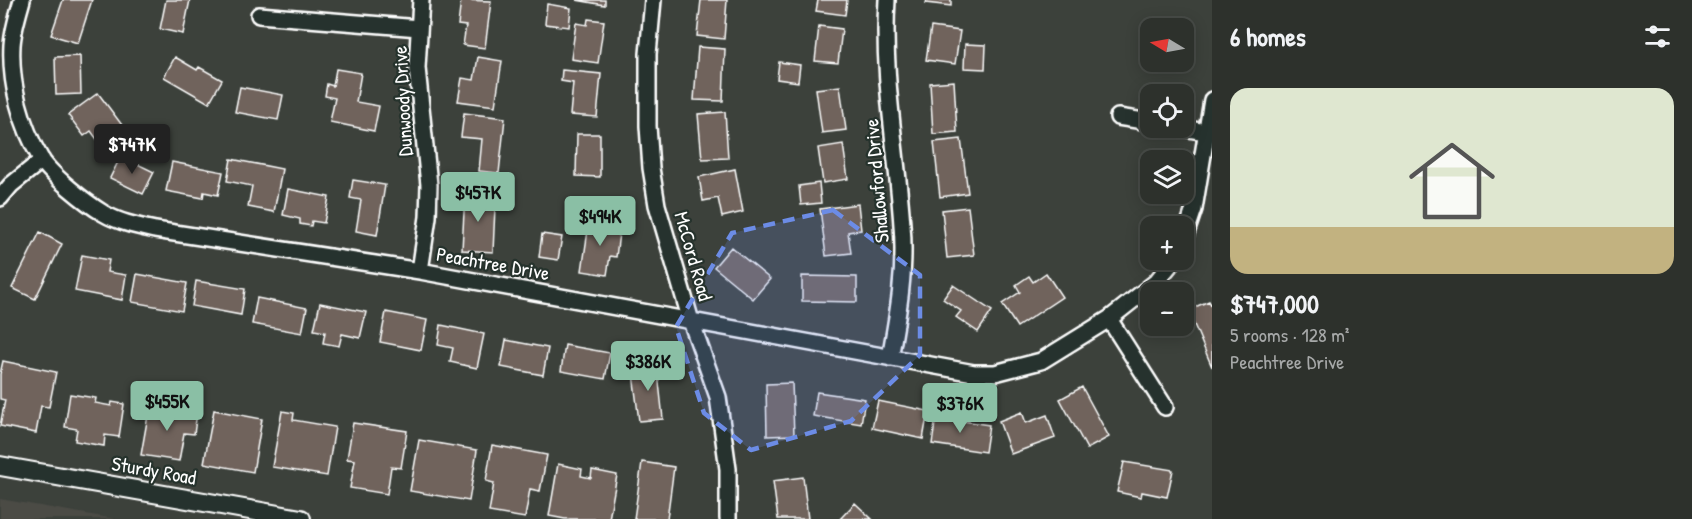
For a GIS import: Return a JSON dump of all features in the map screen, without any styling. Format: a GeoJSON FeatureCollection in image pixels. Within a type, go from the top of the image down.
{"type":"FeatureCollection","features":[{"type":"Feature","properties":{"kind":"street","name":"Peachtree Drive"},"geometry":{"type":"LineString","coordinates":[[22,0],[12,43],[12,74],[22,117],[42,160],[73,190],[104,214],[126,223],[155,230],[420,272],[974,373],[995,373],[1041,361],[1109,319],[1156,282],[1166,270]]}},
{"type":"Feature","properties":{"kind":"street","name":"Dunwoody Drive"},"geometry":{"type":"LineString","coordinates":[[420,272],[428,217],[429,185],[417,68],[421,0]]}},
{"type":"Feature","properties":{"kind":"street","name":"McCord Road"},"geometry":{"type":"LineString","coordinates":[[653,0],[648,78],[651,168],[657,205],[691,321],[718,397],[728,469],[728,519]]}},
{"type":"Feature","properties":{"kind":"street","name":"Shallowford Drive"},"geometry":{"type":"LineString","coordinates":[[887,0],[886,65],[903,237],[900,304],[890,358]]}},
{"type":"Feature","properties":{"kind":"street"},"geometry":{"type":"LineString","coordinates":[[259,15],[419,28]]}},
{"type":"Feature","properties":{"kind":"street"},"geometry":{"type":"LineString","coordinates":[[1192,216],[1212,100]]}},
{"type":"Feature","properties":{"kind":"street"},"geometry":{"type":"LineString","coordinates":[[1118,117],[1140,120]]}},
{"type":"Feature","properties":{"kind":"street"},"geometry":{"type":"LineString","coordinates":[[1194,130],[1206,132]]}},
{"type":"Feature","properties":{"kind":"street"},"geometry":{"type":"LineString","coordinates":[[0,198],[11,185],[42,160]]}},
{"type":"Feature","properties":{"kind":"street"},"geometry":{"type":"LineString","coordinates":[[1109,319],[1165,407]]}},
{"type":"Feature","properties":{"kind":"street","name":"Sturdy Road"},"geometry":{"type":"LineString","coordinates":[[0,466],[301,519]]}},
{"type":"Feature","properties":{"kind":"highlighted area"},"geometry":{"type":"Polygon","coordinates":[[[833,210],[920,275],[920,355],[851,421],[751,450],[704,413],[676,327],[732,233],[833,210]]]}},
{"type":"Feature","properties":{"kind":"shaded area"},"geometry":{"type":"Polygon","coordinates":[[[0,499],[115,519],[0,519],[0,499]]]}},
{"type":"Feature","properties":{"kind":"building"},"geometry":{"type":"Polygon","coordinates":[[[63,0],[92,0],[78,43],[51,35],[63,0]]]}},
{"type":"Feature","properties":{"kind":"building"},"geometry":{"type":"Polygon","coordinates":[[[166,0],[190,0],[183,34],[160,29],[166,0]]]}},
{"type":"Feature","properties":{"kind":"building"},"geometry":{"type":"Polygon","coordinates":[[[461,0],[491,1],[485,48],[463,45],[466,26],[458,25],[461,0]]]}},
{"type":"Feature","properties":{"kind":"building"},"geometry":{"type":"Polygon","coordinates":[[[576,0],[605,0],[605,5],[576,0]]]}},
{"type":"Feature","properties":{"kind":"building"},"geometry":{"type":"Polygon","coordinates":[[[701,0],[727,0],[724,39],[697,36],[701,0]]]}},
{"type":"Feature","properties":{"kind":"building"},"geometry":{"type":"Polygon","coordinates":[[[818,0],[847,0],[845,15],[816,11],[818,0]]]}},
{"type":"Feature","properties":{"kind":"building"},"geometry":{"type":"Polygon","coordinates":[[[927,0],[951,0],[951,6],[926,3],[927,0]]]}},
{"type":"Feature","properties":{"kind":"building"},"geometry":{"type":"Polygon","coordinates":[[[547,4],[571,8],[569,27],[545,24],[547,4]]]}},
{"type":"Feature","properties":{"kind":"building"},"geometry":{"type":"Polygon","coordinates":[[[588,19],[604,21],[598,63],[571,59],[576,23],[587,25],[588,19]]]}},
{"type":"Feature","properties":{"kind":"building"},"geometry":{"type":"Polygon","coordinates":[[[819,26],[842,29],[838,63],[815,61],[819,26]]]}},
{"type":"Feature","properties":{"kind":"building"},"geometry":{"type":"Polygon","coordinates":[[[931,27],[960,31],[955,64],[926,60],[931,27]]]}},
{"type":"Feature","properties":{"kind":"building"},"geometry":{"type":"Polygon","coordinates":[[[965,44],[986,45],[985,69],[964,68],[965,44]]]}},
{"type":"Feature","properties":{"kind":"building"},"geometry":{"type":"Polygon","coordinates":[[[698,47],[725,49],[723,101],[694,100],[698,47]]]}},
{"type":"Feature","properties":{"kind":"building"},"geometry":{"type":"Polygon","coordinates":[[[80,56],[81,94],[56,95],[55,57],[80,56]]]}},
{"type":"Feature","properties":{"kind":"building"},"geometry":{"type":"Polygon","coordinates":[[[175,57],[197,70],[199,67],[222,80],[209,103],[164,77],[175,57]]]}},
{"type":"Feature","properties":{"kind":"building"},"geometry":{"type":"Polygon","coordinates":[[[478,57],[502,61],[495,106],[458,101],[462,78],[474,80],[478,57]]]}},
{"type":"Feature","properties":{"kind":"building"},"geometry":{"type":"Polygon","coordinates":[[[779,62],[800,65],[798,82],[777,79],[779,62]]]}},
{"type":"Feature","properties":{"kind":"building"},"geometry":{"type":"Polygon","coordinates":[[[336,69],[361,73],[356,102],[379,106],[374,131],[330,122],[335,98],[325,96],[327,84],[333,86],[336,69]]]}},
{"type":"Feature","properties":{"kind":"building"},"geometry":{"type":"Polygon","coordinates":[[[562,70],[601,74],[597,117],[570,115],[573,83],[561,81],[562,70]]]}},
{"type":"Feature","properties":{"kind":"building"},"geometry":{"type":"Polygon","coordinates":[[[954,81],[957,132],[933,134],[930,83],[954,81]]]}},
{"type":"Feature","properties":{"kind":"building"},"geometry":{"type":"Polygon","coordinates":[[[840,86],[846,130],[822,133],[816,89],[840,86]]]}},
{"type":"Feature","properties":{"kind":"building"},"geometry":{"type":"Polygon","coordinates":[[[240,87],[283,95],[278,120],[235,112],[240,87]]]}},
{"type":"Feature","properties":{"kind":"building"},"geometry":{"type":"Polygon","coordinates":[[[98,93],[125,129],[102,146],[91,131],[84,136],[68,115],[98,93]]]}},
{"type":"Feature","properties":{"kind":"building"},"geometry":{"type":"Polygon","coordinates":[[[725,112],[728,158],[702,159],[698,114],[725,112]]]}},
{"type":"Feature","properties":{"kind":"building"},"geometry":{"type":"Polygon","coordinates":[[[464,113],[505,118],[499,173],[479,171],[482,139],[461,137],[464,113]]]}},
{"type":"Feature","properties":{"kind":"building"},"geometry":{"type":"Polygon","coordinates":[[[577,134],[600,134],[600,177],[576,176],[577,134]]]}},
{"type":"Feature","properties":{"kind":"building"},"geometry":{"type":"Polygon","coordinates":[[[961,139],[968,193],[940,197],[934,142],[961,139]]]}},
{"type":"Feature","properties":{"kind":"building"},"geometry":{"type":"Polygon","coordinates":[[[843,144],[848,179],[823,183],[818,148],[843,144]]]}},
{"type":"Feature","properties":{"kind":"building"},"geometry":{"type":"Polygon","coordinates":[[[121,156],[154,172],[143,194],[110,178],[121,156]]]}},
{"type":"Feature","properties":{"kind":"building"},"geometry":{"type":"Polygon","coordinates":[[[231,159],[282,169],[274,212],[248,207],[252,186],[227,181],[231,159]]]}},
{"type":"Feature","properties":{"kind":"building"},"geometry":{"type":"Polygon","coordinates":[[[172,162],[223,172],[218,195],[204,192],[203,198],[166,191],[172,162]]]}},
{"type":"Feature","properties":{"kind":"building"},"geometry":{"type":"Polygon","coordinates":[[[735,169],[743,212],[722,217],[718,198],[703,201],[699,177],[735,169]]]}},
{"type":"Feature","properties":{"kind":"building"},"geometry":{"type":"Polygon","coordinates":[[[353,180],[385,185],[377,235],[356,231],[361,200],[350,198],[353,180]]]}},
{"type":"Feature","properties":{"kind":"building"},"geometry":{"type":"Polygon","coordinates":[[[819,183],[821,203],[801,205],[799,186],[819,183]]]}},
{"type":"Feature","properties":{"kind":"building"},"geometry":{"type":"Polygon","coordinates":[[[288,189],[329,197],[324,223],[312,221],[311,226],[300,224],[300,219],[283,215],[288,189]]]}},
{"type":"Feature","properties":{"kind":"building"},"geometry":{"type":"Polygon","coordinates":[[[465,193],[491,194],[491,207],[495,207],[493,252],[462,250],[465,193]]]}},
{"type":"Feature","properties":{"kind":"building"},"geometry":{"type":"Polygon","coordinates":[[[858,204],[861,230],[848,232],[851,253],[826,256],[820,209],[858,204]]]}},
{"type":"Feature","properties":{"kind":"building"},"geometry":{"type":"Polygon","coordinates":[[[968,207],[974,255],[947,258],[942,210],[968,207]]]}},
{"type":"Feature","properties":{"kind":"building"},"geometry":{"type":"Polygon","coordinates":[[[590,217],[609,220],[608,231],[619,233],[616,257],[610,256],[607,275],[582,271],[590,217]]]}},
{"type":"Feature","properties":{"kind":"building"},"geometry":{"type":"Polygon","coordinates":[[[40,232],[62,244],[35,299],[12,288],[40,232]]]}},
{"type":"Feature","properties":{"kind":"building"},"geometry":{"type":"Polygon","coordinates":[[[542,234],[562,237],[558,260],[539,257],[542,234]]]}},
{"type":"Feature","properties":{"kind":"building"},"geometry":{"type":"Polygon","coordinates":[[[731,247],[770,279],[753,299],[714,267],[731,247]]]}},
{"type":"Feature","properties":{"kind":"building"},"geometry":{"type":"Polygon","coordinates":[[[82,255],[109,260],[107,272],[126,275],[122,300],[75,291],[82,255]]]}},
{"type":"Feature","properties":{"kind":"building"},"geometry":{"type":"Polygon","coordinates":[[[1046,273],[1062,297],[1017,327],[1002,304],[1020,292],[1016,285],[1029,276],[1033,282],[1046,273]]]}},
{"type":"Feature","properties":{"kind":"building"},"geometry":{"type":"Polygon","coordinates":[[[137,274],[187,283],[182,311],[132,302],[137,274]]]}},
{"type":"Feature","properties":{"kind":"building"},"geometry":{"type":"Polygon","coordinates":[[[802,276],[857,277],[857,302],[802,301],[802,276]]]}},
{"type":"Feature","properties":{"kind":"building"},"geometry":{"type":"Polygon","coordinates":[[[196,281],[245,289],[241,315],[192,306],[196,281]]]}},
{"type":"Feature","properties":{"kind":"building"},"geometry":{"type":"Polygon","coordinates":[[[953,285],[992,311],[978,332],[956,317],[961,311],[943,299],[953,285]]]}},
{"type":"Feature","properties":{"kind":"building"},"geometry":{"type":"Polygon","coordinates":[[[257,298],[307,308],[302,333],[252,324],[257,298]]]}},
{"type":"Feature","properties":{"kind":"building"},"geometry":{"type":"Polygon","coordinates":[[[1209,301],[1212,307],[1212,367],[1194,324],[1194,307],[1209,301]]]}},
{"type":"Feature","properties":{"kind":"building"},"geometry":{"type":"Polygon","coordinates":[[[320,303],[366,312],[360,338],[342,334],[339,346],[323,343],[325,332],[314,330],[320,303]]]}},
{"type":"Feature","properties":{"kind":"building"},"geometry":{"type":"Polygon","coordinates":[[[386,312],[427,320],[421,350],[380,342],[386,312]]]}},
{"type":"Feature","properties":{"kind":"building"},"geometry":{"type":"Polygon","coordinates":[[[441,325],[484,334],[477,368],[450,362],[453,348],[438,345],[441,325]]]}},
{"type":"Feature","properties":{"kind":"building"},"geometry":{"type":"Polygon","coordinates":[[[506,340],[548,348],[543,375],[501,367],[506,340]]]}},
{"type":"Feature","properties":{"kind":"building"},"geometry":{"type":"Polygon","coordinates":[[[565,345],[610,353],[605,379],[561,371],[565,345]]]}},
{"type":"Feature","properties":{"kind":"building"},"geometry":{"type":"Polygon","coordinates":[[[3,361],[56,372],[49,407],[41,406],[36,433],[0,426],[5,400],[0,399],[0,374],[3,361]]]}},
{"type":"Feature","properties":{"kind":"building"},"geometry":{"type":"Polygon","coordinates":[[[657,364],[663,419],[639,421],[632,366],[657,364]]]}},
{"type":"Feature","properties":{"kind":"building"},"geometry":{"type":"Polygon","coordinates":[[[792,383],[794,435],[767,436],[766,384],[792,383]]]}},
{"type":"Feature","properties":{"kind":"building"},"geometry":{"type":"Polygon","coordinates":[[[1082,387],[1109,437],[1087,449],[1060,399],[1082,387]]]}},
{"type":"Feature","properties":{"kind":"building"},"geometry":{"type":"Polygon","coordinates":[[[817,392],[865,399],[861,424],[813,416],[817,392]]]}},
{"type":"Feature","properties":{"kind":"building"},"geometry":{"type":"Polygon","coordinates":[[[70,394],[96,398],[95,403],[111,406],[112,402],[124,404],[119,437],[105,435],[104,446],[75,441],[77,429],[65,427],[70,394]]]}},
{"type":"Feature","properties":{"kind":"building"},"geometry":{"type":"Polygon","coordinates":[[[878,401],[928,411],[923,439],[872,428],[878,401]]]}},
{"type":"Feature","properties":{"kind":"building"},"geometry":{"type":"Polygon","coordinates":[[[150,404],[197,412],[194,434],[184,433],[179,461],[141,455],[150,404]]]}},
{"type":"Feature","properties":{"kind":"building"},"geometry":{"type":"Polygon","coordinates":[[[214,410],[262,419],[253,472],[204,463],[214,410]]]}},
{"type":"Feature","properties":{"kind":"building"},"geometry":{"type":"Polygon","coordinates":[[[282,411],[294,413],[293,420],[335,427],[327,476],[272,467],[282,411]]]}},
{"type":"Feature","properties":{"kind":"building"},"geometry":{"type":"Polygon","coordinates":[[[1022,412],[1026,423],[1047,415],[1055,438],[1011,454],[999,421],[1022,412]]]}},
{"type":"Feature","properties":{"kind":"building"},"geometry":{"type":"Polygon","coordinates":[[[936,417],[989,425],[985,452],[932,444],[936,417]]]}},
{"type":"Feature","properties":{"kind":"building"},"geometry":{"type":"Polygon","coordinates":[[[353,423],[407,431],[401,468],[391,467],[387,494],[350,488],[355,460],[347,459],[353,423]]]}},
{"type":"Feature","properties":{"kind":"building"},"geometry":{"type":"Polygon","coordinates":[[[419,440],[477,450],[469,501],[410,491],[419,440]]]}},
{"type":"Feature","properties":{"kind":"building"},"geometry":{"type":"Polygon","coordinates":[[[492,445],[547,455],[540,491],[530,489],[525,518],[489,512],[494,483],[486,481],[492,445]]]}},
{"type":"Feature","properties":{"kind":"building"},"geometry":{"type":"Polygon","coordinates":[[[642,462],[674,467],[667,519],[634,519],[642,462]]]}},
{"type":"Feature","properties":{"kind":"building"},"geometry":{"type":"Polygon","coordinates":[[[1124,462],[1173,470],[1167,497],[1142,492],[1141,497],[1117,492],[1124,462]]]}},
{"type":"Feature","properties":{"kind":"building"},"geometry":{"type":"Polygon","coordinates":[[[558,464],[582,469],[581,476],[591,478],[592,470],[617,475],[609,519],[565,519],[549,516],[558,464]]]}},
{"type":"Feature","properties":{"kind":"building"},"geometry":{"type":"Polygon","coordinates":[[[803,477],[808,519],[778,519],[773,481],[803,477]]]}},
{"type":"Feature","properties":{"kind":"building"},"geometry":{"type":"Polygon","coordinates":[[[855,503],[872,519],[840,519],[855,503]]]}}]}
